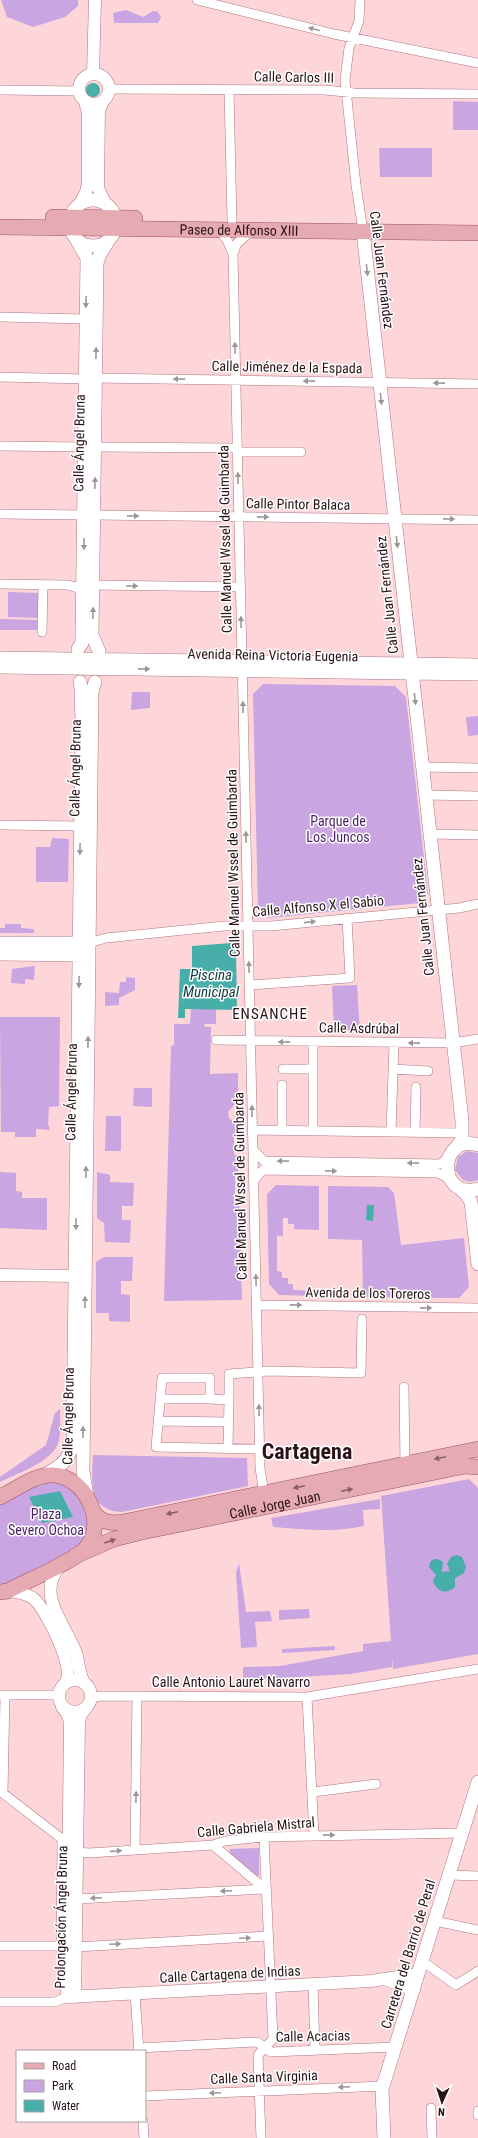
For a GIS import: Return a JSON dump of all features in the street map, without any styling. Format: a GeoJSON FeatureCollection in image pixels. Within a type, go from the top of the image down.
{"type":"FeatureCollection","features":[{"type":"Feature","properties":{"kind":"main road"},"geometry":{"type":"LineString","coordinates":[[92,200],[106,205],[113,228],[105,243],[95,246],[86,245],[72,228],[80,204],[92,200]]}},
{"type":"Feature","properties":{"kind":"main road","name":"Paseo de Alfonso XIII"},"geometry":{"type":"LineString","coordinates":[[0,216],[72,228]]}},
{"type":"Feature","properties":{"kind":"main road","name":"Paseo de Alfonso XIII"},"geometry":{"type":"LineString","coordinates":[[113,228],[208,220],[232,220],[478,233]]}},
{"type":"Feature","properties":{"kind":"main road"},"geometry":{"type":"LineString","coordinates":[[208,220],[220,230]]}},
{"type":"Feature","properties":{"kind":"main road","name":"Paseo de Alfonso XIII"},"geometry":{"type":"LineString","coordinates":[[0,227],[253,230],[478,223]]}},
{"type":"Feature","properties":{"kind":"main road","name":"Calle Juan Fernández"},"geometry":{"type":"LineString","coordinates":[[361,226],[380,382],[463,1133]]}},
{"type":"Feature","properties":{"kind":"main road","name":"Calle Ángel Bruna"},"geometry":{"type":"LineString","coordinates":[[72,228],[87,258],[86,319],[91,379]]}},
{"type":"Feature","properties":{"kind":"main road","name":"Calle Ángel Bruna"},"geometry":{"type":"LineString","coordinates":[[78,648],[82,643],[83,594],[89,515],[91,379],[97,263],[113,228]]}},
{"type":"Feature","properties":{"kind":"main road","name":"Calle Ángel Bruna"},"geometry":{"type":"LineString","coordinates":[[41,1477],[65,1462],[69,1457],[73,1444],[75,1276],[92,692],[95,682],[102,675],[103,659],[92,635],[93,585],[89,515]]}},
{"type":"Feature","properties":{"kind":"main road","name":"Avenida Reina Victoria Eugenia"},"geometry":{"type":"LineString","coordinates":[[78,648],[88,646],[103,659]]}},
{"type":"Feature","properties":{"kind":"main road"},"geometry":{"type":"LineString","coordinates":[[78,648],[69,663],[72,677],[87,684],[95,682]]}},
{"type":"Feature","properties":{"kind":"main road","name":"Avenida Reina Victoria Eugenia"},"geometry":{"type":"LineString","coordinates":[[0,658],[69,663]]}},
{"type":"Feature","properties":{"kind":"main road","name":"Avenida Reina Victoria Eugenia"},"geometry":{"type":"LineString","coordinates":[[0,667],[69,663],[103,659],[242,666],[411,664],[478,665]]}},
{"type":"Feature","properties":{"kind":"main road","name":"Avenida Reina Victoria Eugenia"},"geometry":{"type":"LineString","coordinates":[[411,664],[478,674]]}},
{"type":"Feature","properties":{"kind":"main road","name":"Calle Ángel Bruna"},"geometry":{"type":"LineString","coordinates":[[80,682],[82,697],[80,826],[84,949],[83,1471],[90,1506]]}},
{"type":"Feature","properties":{"kind":"main road"},"geometry":{"type":"LineString","coordinates":[[0,943],[84,949]]}},
{"type":"Feature","properties":{"kind":"main road"},"geometry":{"type":"LineString","coordinates":[[0,954],[84,949]]}},
{"type":"Feature","properties":{"kind":"main road"},"geometry":{"type":"LineString","coordinates":[[463,1133],[461,1141],[453,1152],[447,1168],[454,1183],[466,1194],[471,1202],[478,1264]]}},
{"type":"Feature","properties":{"kind":"main road"},"geometry":{"type":"LineString","coordinates":[[453,1152],[465,1144],[478,1145]]}},
{"type":"Feature","properties":{"kind":"main road"},"geometry":{"type":"LineString","coordinates":[[454,1183],[468,1190],[478,1189]]}},
{"type":"Feature","properties":{"kind":"main road","name":"Calle Jorge Juan"},"geometry":{"type":"LineString","coordinates":[[90,1506],[103,1520],[119,1523],[478,1449]]}},
{"type":"Feature","properties":{"kind":"main road","name":"Calle Jorge Juan"},"geometry":{"type":"LineString","coordinates":[[71,1558],[114,1539],[148,1531],[457,1468],[470,1466],[478,1468]]}},
{"type":"Feature","properties":{"kind":"main road"},"geometry":{"type":"LineString","coordinates":[[0,1498],[41,1477],[54,1475],[68,1479],[79,1486],[90,1506],[95,1522],[93,1535],[85,1549],[71,1558],[2,1592]]}},
{"type":"Feature","properties":{"kind":"main road","name":"Carretera del Barrio de Peral"},"geometry":{"type":"LineString","coordinates":[[384,2138],[384,2086],[478,1782]]}},
{"type":"Feature","properties":{"kind":"street"},"geometry":{"type":"LineString","coordinates":[[93,74],[94,0]]}},
{"type":"Feature","properties":{"kind":"street"},"geometry":{"type":"LineString","coordinates":[[197,0],[352,38],[478,63]]}},
{"type":"Feature","properties":{"kind":"street","name":"Calle Juan Fernández"},"geometry":{"type":"LineString","coordinates":[[360,0],[359,21],[352,38],[346,67],[346,92],[361,226]]}},
{"type":"Feature","properties":{"kind":"street"},"geometry":{"type":"LineString","coordinates":[[93,74],[104,79],[109,89],[108,95],[103,101],[99,110],[98,183],[99,190],[106,205]]}},
{"type":"Feature","properties":{"kind":"street"},"geometry":{"type":"LineString","coordinates":[[80,204],[86,192],[88,183],[88,110],[82,96],[81,80],[93,74]]}},
{"type":"Feature","properties":{"kind":"street","name":"Calle Carlos III"},"geometry":{"type":"LineString","coordinates":[[109,89],[325,90],[346,92],[478,94]]}},
{"type":"Feature","properties":{"kind":"street"},"geometry":{"type":"LineString","coordinates":[[0,90],[82,96],[94,105],[103,101]]}},
{"type":"Feature","properties":{"kind":"street"},"geometry":{"type":"LineString","coordinates":[[229,90],[232,220]]}},
{"type":"Feature","properties":{"kind":"street","name":"Calle Manuel Wssel de Guimbarda"},"geometry":{"type":"LineString","coordinates":[[220,230],[228,242],[233,254],[258,1373],[261,1479],[264,1494]]}},
{"type":"Feature","properties":{"kind":"street"},"geometry":{"type":"LineString","coordinates":[[233,254],[237,243],[253,230]]}},
{"type":"Feature","properties":{"kind":"street"},"geometry":{"type":"LineString","coordinates":[[0,317],[86,319]]}},
{"type":"Feature","properties":{"kind":"street","name":"Calle Jiménez de la Espada"},"geometry":{"type":"LineString","coordinates":[[0,377],[478,384]]}},
{"type":"Feature","properties":{"kind":"street"},"geometry":{"type":"LineString","coordinates":[[0,446],[301,452]]}},
{"type":"Feature","properties":{"kind":"street","name":"Calle Pintor Balaca"},"geometry":{"type":"LineString","coordinates":[[0,514],[478,520]]}},
{"type":"Feature","properties":{"kind":"street"},"geometry":{"type":"LineString","coordinates":[[0,584],[72,586],[83,594]]}},
{"type":"Feature","properties":{"kind":"street"},"geometry":{"type":"LineString","coordinates":[[42,632],[43,585]]}},
{"type":"Feature","properties":{"kind":"street"},"geometry":{"type":"LineString","coordinates":[[93,585],[240,587]]}},
{"type":"Feature","properties":{"kind":"street"},"geometry":{"type":"LineString","coordinates":[[422,767],[478,768]]}},
{"type":"Feature","properties":{"kind":"street"},"geometry":{"type":"LineString","coordinates":[[426,795],[478,796]]}},
{"type":"Feature","properties":{"kind":"street"},"geometry":{"type":"LineString","coordinates":[[0,825],[80,826]]}},
{"type":"Feature","properties":{"kind":"street"},"geometry":{"type":"LineString","coordinates":[[430,834],[478,835]]}},
{"type":"Feature","properties":{"kind":"street","name":"Calle Alfonso X el Sabio"},"geometry":{"type":"LineString","coordinates":[[84,949],[106,938],[224,926],[271,926],[438,910],[478,904]]}},
{"type":"Feature","properties":{"kind":"street"},"geometry":{"type":"LineString","coordinates":[[249,986],[350,978],[347,918]]}},
{"type":"Feature","properties":{"kind":"street","name":"Calle Asdrúbal"},"geometry":{"type":"LineString","coordinates":[[216,1040],[453,1043],[478,1039]]}},
{"type":"Feature","properties":{"kind":"street"},"geometry":{"type":"LineString","coordinates":[[313,1042],[313,1131]]}},
{"type":"Feature","properties":{"kind":"street"},"geometry":{"type":"LineString","coordinates":[[391,1132],[394,1043]]}},
{"type":"Feature","properties":{"kind":"street"},"geometry":{"type":"LineString","coordinates":[[283,1069],[313,1069]]}},
{"type":"Feature","properties":{"kind":"street"},"geometry":{"type":"LineString","coordinates":[[393,1070],[428,1071]]}},
{"type":"Feature","properties":{"kind":"street"},"geometry":{"type":"LineString","coordinates":[[282,1085],[282,1130]]}},
{"type":"Feature","properties":{"kind":"street"},"geometry":{"type":"LineString","coordinates":[[415,1132],[416,1087]]}},
{"type":"Feature","properties":{"kind":"street"},"geometry":{"type":"LineString","coordinates":[[253,1130],[463,1133]]}},
{"type":"Feature","properties":{"kind":"street"},"geometry":{"type":"LineString","coordinates":[[253,1150],[264,1161],[440,1164],[453,1152]]}},
{"type":"Feature","properties":{"kind":"street"},"geometry":{"type":"LineString","coordinates":[[254,1180],[263,1170],[438,1173],[454,1183]]}},
{"type":"Feature","properties":{"kind":"street"},"geometry":{"type":"LineString","coordinates":[[0,1275],[75,1276]]}},
{"type":"Feature","properties":{"kind":"street","name":"Avenida de los Toreros"},"geometry":{"type":"LineString","coordinates":[[257,1305],[478,1308]]}},
{"type":"Feature","properties":{"kind":"street"},"geometry":{"type":"LineString","coordinates":[[228,1447],[229,1374],[269,1371],[361,1373],[362,1319]]}},
{"type":"Feature","properties":{"kind":"street"},"geometry":{"type":"LineString","coordinates":[[210,1400],[210,1378],[162,1378],[156,1447],[228,1447],[260,1449]]}},
{"type":"Feature","properties":{"kind":"street"},"geometry":{"type":"LineString","coordinates":[[404,1387],[405,1465]]}},
{"type":"Feature","properties":{"kind":"street"},"geometry":{"type":"LineString","coordinates":[[160,1399],[229,1400]]}},
{"type":"Feature","properties":{"kind":"street"},"geometry":{"type":"LineString","coordinates":[[158,1421],[229,1422]]}},
{"type":"Feature","properties":{"kind":"street"},"geometry":{"type":"LineString","coordinates":[[71,1558],[59,1568],[52,1578],[50,1597],[76,1651],[81,1677],[88,1687],[88,1705]]}},
{"type":"Feature","properties":{"kind":"street"},"geometry":{"type":"LineString","coordinates":[[2,1592],[28,1596],[40,1606],[67,1661],[69,1675],[58,1695],[62,1707],[75,1712],[88,1705],[95,1697],[101,1696]]}},
{"type":"Feature","properties":{"kind":"street","name":"Calle Antonio Lauret Navarro"},"geometry":{"type":"LineString","coordinates":[[88,1687],[95,1695],[101,1696],[307,1697],[478,1669]]}},
{"type":"Feature","properties":{"kind":"street"},"geometry":{"type":"LineString","coordinates":[[65,1683],[75,1680],[88,1687]]}},
{"type":"Feature","properties":{"kind":"street"},"geometry":{"type":"LineString","coordinates":[[58,1695],[2,1695],[1,1792],[69,1845]]}},
{"type":"Feature","properties":{"kind":"street"},"geometry":{"type":"LineString","coordinates":[[135,1850],[137,1696]]}},
{"type":"Feature","properties":{"kind":"street"},"geometry":{"type":"LineString","coordinates":[[307,1697],[314,1835]]}},
{"type":"Feature","properties":{"kind":"street","name":"Prolongación Ángel Bruna"},"geometry":{"type":"LineString","coordinates":[[68,1946],[77,1899],[69,1845],[79,1722],[81,1714],[88,1705]]}},
{"type":"Feature","properties":{"kind":"street","name":"Prolongación Ángel Bruna"},"geometry":{"type":"LineString","coordinates":[[62,1707],[68,1714],[70,1722],[68,1946],[71,1997]]}},
{"type":"Feature","properties":{"kind":"street"},"geometry":{"type":"LineString","coordinates":[[313,1792],[376,1784]]}},
{"type":"Feature","properties":{"kind":"street","name":"Calle Gabriela Mistral"},"geometry":{"type":"LineString","coordinates":[[69,1845],[89,1853],[213,1845],[225,1841],[264,1837],[462,1833]]}},
{"type":"Feature","properties":{"kind":"street"},"geometry":{"type":"LineString","coordinates":[[261,2138],[258,2055],[273,2039],[265,1889],[264,1837]]}},
{"type":"Feature","properties":{"kind":"street"},"geometry":{"type":"LineString","coordinates":[[213,1845],[265,1889]]}},
{"type":"Feature","properties":{"kind":"street"},"geometry":{"type":"LineString","coordinates":[[449,1875],[478,1876]]}},
{"type":"Feature","properties":{"kind":"street"},"geometry":{"type":"LineString","coordinates":[[77,1899],[265,1889]]}},
{"type":"Feature","properties":{"kind":"street"},"geometry":{"type":"LineString","coordinates":[[435,1921],[478,1930]]}},
{"type":"Feature","properties":{"kind":"street"},"geometry":{"type":"LineString","coordinates":[[0,1946],[68,1946],[268,1936]]}},
{"type":"Feature","properties":{"kind":"street"},"geometry":{"type":"LineString","coordinates":[[422,1962],[456,1985],[478,1971]]}},
{"type":"Feature","properties":{"kind":"street","name":"Calle Cartagena de Indias"},"geometry":{"type":"LineString","coordinates":[[1,2002],[55,2002],[71,1997],[313,1985],[387,1980],[398,1976],[418,1974]]}},
{"type":"Feature","properties":{"kind":"street","name":"Calle Cartagena de Indias"},"geometry":{"type":"LineString","coordinates":[[387,1980],[414,1990]]}},
{"type":"Feature","properties":{"kind":"street"},"geometry":{"type":"LineString","coordinates":[[313,1985],[315,2050]]}},
{"type":"Feature","properties":{"kind":"street"},"geometry":{"type":"LineString","coordinates":[[135,1994],[138,2050]]}},
{"type":"Feature","properties":{"kind":"street","name":"Calle Acacias"},"geometry":{"type":"LineString","coordinates":[[138,2050],[257,2042],[271,2052],[396,2047]]}},
{"type":"Feature","properties":{"kind":"street","name":"Calle Santa Virginia"},"geometry":{"type":"LineString","coordinates":[[146,2096],[384,2086]]}},
{"type":"Feature","properties":{"kind":"street"},"geometry":{"type":"LineString","coordinates":[[431,2108],[432,2138]]}},
{"type":"Feature","properties":{"kind":"street"},"geometry":{"type":"LineString","coordinates":[[143,2122],[144,2138]]}},
{"type":"Feature","properties":{"kind":"green space"},"geometry":{"type":"Polygon","coordinates":[[[1,0],[78,0],[78,6],[65,17],[33,27],[7,17],[1,0]]]}},
{"type":"Feature","properties":{"kind":"green space"},"geometry":{"type":"Polygon","coordinates":[[[126,10],[143,17],[153,11],[158,12],[161,17],[158,23],[114,23],[113,13],[126,10]]]}},
{"type":"Feature","properties":{"kind":"green space"},"geometry":{"type":"Polygon","coordinates":[[[453,101],[478,102],[478,130],[453,130],[453,101]]]}},
{"type":"Feature","properties":{"kind":"green space"},"geometry":{"type":"Polygon","coordinates":[[[379,148],[432,148],[432,177],[380,177],[379,148]]]}},
{"type":"Feature","properties":{"kind":"green space"},"geometry":{"type":"Polygon","coordinates":[[[8,592],[38,593],[38,618],[8,617],[8,592]]]}},
{"type":"Feature","properties":{"kind":"green space"},"geometry":{"type":"Polygon","coordinates":[[[0,619],[38,620],[37,630],[0,630],[0,619]]]}},
{"type":"Feature","properties":{"kind":"green space","name":"Parque de Los Juncos"},"geometry":{"type":"Polygon","coordinates":[[[263,684],[395,686],[406,697],[428,894],[420,903],[268,918],[258,910],[253,694],[263,684]]]}},
{"type":"Feature","properties":{"kind":"green space"},"geometry":{"type":"Polygon","coordinates":[[[132,692],[150,692],[150,708],[131,710],[132,692]]]}},
{"type":"Feature","properties":{"kind":"green space"},"geometry":{"type":"Polygon","coordinates":[[[478,716],[478,735],[468,736],[466,717],[478,716]]]}},
{"type":"Feature","properties":{"kind":"green space"},"geometry":{"type":"Polygon","coordinates":[[[52,838],[69,839],[68,882],[36,882],[36,847],[50,847],[52,838]]]}},
{"type":"Feature","properties":{"kind":"green space"},"geometry":{"type":"Polygon","coordinates":[[[5,924],[21,924],[21,928],[34,929],[34,933],[0,933],[0,928],[5,928],[5,924]]]}},
{"type":"Feature","properties":{"kind":"green space"},"geometry":{"type":"Polygon","coordinates":[[[35,966],[34,980],[25,979],[25,984],[11,983],[12,969],[35,966]]]}},
{"type":"Feature","properties":{"kind":"green space"},"geometry":{"type":"Polygon","coordinates":[[[126,977],[135,978],[135,990],[119,998],[119,1005],[105,1006],[105,992],[119,993],[120,982],[126,982],[126,977]]]}},
{"type":"Feature","properties":{"kind":"green space"},"geometry":{"type":"Polygon","coordinates":[[[357,985],[360,1031],[334,1030],[332,986],[357,985]]]}},
{"type":"Feature","properties":{"kind":"green space"},"geometry":{"type":"Polygon","coordinates":[[[191,1009],[216,1009],[216,1024],[204,1024],[205,1027],[211,1027],[210,1074],[238,1073],[238,1101],[228,1112],[229,1118],[237,1126],[237,1135],[234,1135],[234,1155],[238,1155],[238,1175],[235,1175],[235,1195],[239,1196],[242,1300],[164,1301],[171,1046],[174,1045],[174,1024],[190,1024],[191,1009]]]}},
{"type":"Feature","properties":{"kind":"green space"},"geometry":{"type":"Polygon","coordinates":[[[0,1017],[60,1017],[59,1106],[49,1107],[48,1124],[50,1130],[36,1129],[36,1137],[15,1137],[15,1132],[1,1132],[1,1144],[0,1017]]]}},
{"type":"Feature","properties":{"kind":"green space"},"geometry":{"type":"Polygon","coordinates":[[[134,1088],[152,1088],[152,1107],[133,1106],[134,1088]]]}},
{"type":"Feature","properties":{"kind":"green space"},"geometry":{"type":"Polygon","coordinates":[[[106,1116],[121,1116],[121,1151],[105,1151],[106,1116]]]}},
{"type":"Feature","properties":{"kind":"green space"},"geometry":{"type":"Polygon","coordinates":[[[467,1151],[478,1153],[478,1180],[470,1182],[463,1180],[455,1170],[458,1157],[467,1151]]]}},
{"type":"Feature","properties":{"kind":"green space"},"geometry":{"type":"Polygon","coordinates":[[[0,1172],[16,1173],[16,1191],[22,1192],[22,1198],[47,1198],[47,1230],[0,1228],[0,1172]]]}},
{"type":"Feature","properties":{"kind":"green space"},"geometry":{"type":"Polygon","coordinates":[[[97,1172],[110,1175],[110,1182],[134,1183],[133,1206],[122,1206],[122,1220],[131,1220],[130,1243],[105,1242],[104,1223],[97,1218],[97,1172]]]}},
{"type":"Feature","properties":{"kind":"green space"},"geometry":{"type":"Polygon","coordinates":[[[276,1185],[319,1186],[319,1230],[294,1229],[294,1224],[288,1224],[288,1218],[283,1218],[283,1236],[277,1236],[277,1271],[282,1272],[282,1278],[288,1278],[288,1284],[293,1284],[293,1290],[315,1291],[315,1296],[279,1295],[269,1284],[267,1194],[276,1185]]]}},
{"type":"Feature","properties":{"kind":"green space"},"geometry":{"type":"Polygon","coordinates":[[[328,1186],[388,1187],[394,1193],[401,1245],[464,1238],[469,1287],[459,1298],[363,1297],[362,1240],[328,1239],[328,1186]]]}},
{"type":"Feature","properties":{"kind":"green space"},"geometry":{"type":"Polygon","coordinates":[[[104,1257],[133,1257],[132,1281],[121,1281],[121,1294],[130,1295],[130,1322],[109,1321],[109,1313],[96,1313],[96,1262],[104,1257]]]}},
{"type":"Feature","properties":{"kind":"green space"},"geometry":{"type":"Polygon","coordinates":[[[60,1409],[59,1440],[51,1454],[35,1466],[0,1482],[0,1477],[46,1445],[55,1413],[60,1409]]]}},
{"type":"Feature","properties":{"kind":"green space"},"geometry":{"type":"Polygon","coordinates":[[[93,1455],[247,1458],[248,1486],[122,1512],[111,1510],[103,1506],[97,1500],[94,1492],[92,1475],[93,1455]]]}},
{"type":"Feature","properties":{"kind":"green space","name":"Plaza Severo Ochoa"},"geometry":{"type":"Polygon","coordinates":[[[62,1476],[93,1511],[89,1544],[0,1592],[0,1497],[62,1476]]]}},
{"type":"Feature","properties":{"kind":"green space"},"geometry":{"type":"Polygon","coordinates":[[[469,1479],[478,1488],[478,1654],[393,1669],[392,1656],[392,1667],[351,1674],[243,1680],[243,1667],[280,1666],[363,1651],[363,1644],[391,1641],[381,1496],[469,1479]]]}},
{"type":"Feature","properties":{"kind":"green space"},"geometry":{"type":"Polygon","coordinates":[[[380,1499],[380,1509],[363,1510],[364,1526],[353,1528],[318,1530],[273,1527],[271,1518],[380,1499]]]}},
{"type":"Feature","properties":{"kind":"green space"},"geometry":{"type":"Polygon","coordinates":[[[239,1563],[246,1612],[270,1611],[272,1621],[255,1622],[257,1647],[241,1648],[236,1573],[239,1563]]]}},
{"type":"Feature","properties":{"kind":"green space"},"geometry":{"type":"Polygon","coordinates":[[[309,1609],[310,1618],[279,1620],[279,1610],[309,1609]]]}},
{"type":"Feature","properties":{"kind":"green space"},"geometry":{"type":"Polygon","coordinates":[[[335,1646],[335,1650],[282,1653],[282,1649],[335,1646]]]}},
{"type":"Feature","properties":{"kind":"green space"},"geometry":{"type":"Polygon","coordinates":[[[259,1848],[259,1875],[257,1877],[229,1854],[230,1849],[259,1848]]]}},
{"type":"Feature","properties":{"kind":"water"},"geometry":{"type":"Polygon","coordinates":[[[93,83],[98,85],[100,90],[98,95],[93,97],[88,95],[86,90],[88,85],[93,83]]]}},
{"type":"Feature","properties":{"kind":"water","name":"Piscina Municipal"},"geometry":{"type":"Polygon","coordinates":[[[231,943],[236,947],[237,1010],[185,1009],[185,1018],[178,1018],[180,969],[192,969],[192,946],[231,943]]]}},
{"type":"Feature","properties":{"kind":"water"},"geometry":{"type":"Polygon","coordinates":[[[367,1205],[374,1205],[373,1221],[366,1220],[367,1205]]]}},
{"type":"Feature","properties":{"kind":"water"},"geometry":{"type":"Polygon","coordinates":[[[60,1491],[73,1517],[42,1523],[29,1497],[60,1491]]]}},
{"type":"Feature","properties":{"kind":"water"},"geometry":{"type":"Polygon","coordinates":[[[457,1555],[462,1557],[466,1567],[464,1573],[455,1578],[455,1587],[448,1591],[439,1590],[434,1584],[433,1580],[436,1575],[429,1567],[430,1562],[435,1559],[440,1560],[443,1562],[442,1572],[450,1571],[447,1564],[451,1557],[457,1555]]]}},
{"type":"Feature","properties":{"kind":"district","name":"ENSANCHE"},"geometry":{"type":"Point","coordinates":[270,1014]}},
{"type":"Feature","properties":{"kind":"district","name":"Cartagena"},"geometry":{"type":"Point","coordinates":[307,1451]}}]}
